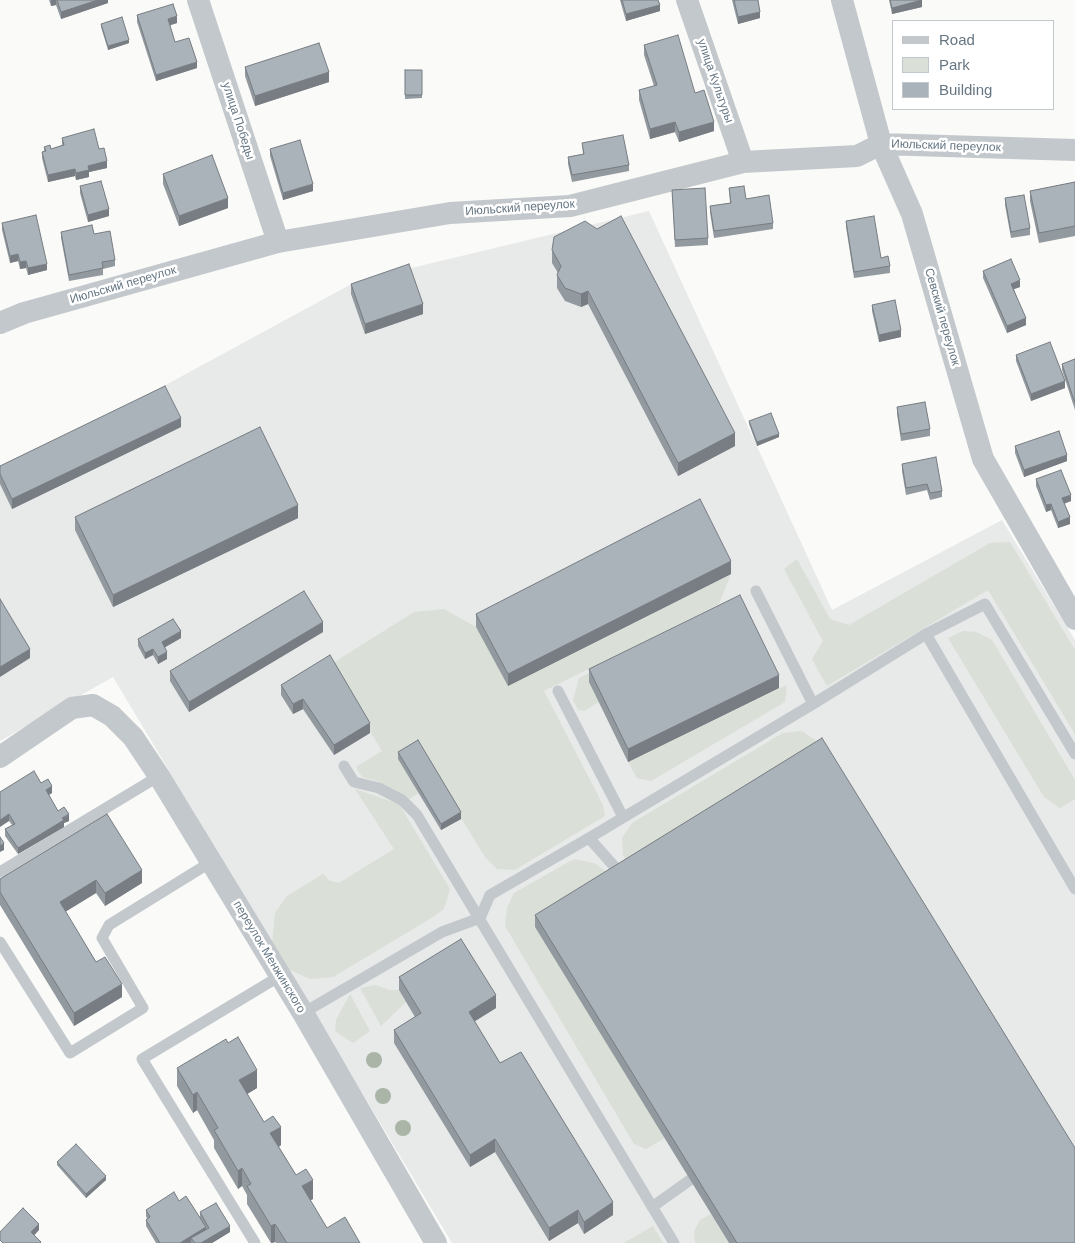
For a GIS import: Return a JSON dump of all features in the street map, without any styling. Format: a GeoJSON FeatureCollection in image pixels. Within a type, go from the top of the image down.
{"type":"FeatureCollection","features":[{"type":"Feature","properties":{"kind":"street","name":"улица Победы"},"geometry":{"type":"LineString","coordinates":[[198,0],[278,242]]}},
{"type":"Feature","properties":{"kind":"street","name":"улица Культуры"},"geometry":{"type":"LineString","coordinates":[[687,0],[743,162]]}},
{"type":"Feature","properties":{"kind":"street","name":"Севский переулок"},"geometry":{"type":"LineString","coordinates":[[842,0],[881,144],[912,214],[983,459],[1075,619]]}},
{"type":"Feature","properties":{"kind":"street","name":"Июльский переулок"},"geometry":{"type":"LineString","coordinates":[[0,323],[24,313],[278,242],[450,213],[570,206],[743,162],[857,156],[881,144],[1075,150]]}},
{"type":"Feature","properties":{"kind":"street","name":"переулок Менжинского"},"geometry":{"type":"LineString","coordinates":[[0,757],[72,708],[93,705],[112,716],[133,738],[159,776],[303,1013],[436,1243]]}},
{"type":"Feature","properties":{"kind":"lane"},"geometry":{"type":"LineString","coordinates":[[756,591],[813,704]]}},
{"type":"Feature","properties":{"kind":"lane"},"geometry":{"type":"LineString","coordinates":[[303,1013],[442,932],[480,918],[490,896],[813,704],[926,634],[985,604],[1075,754]]}},
{"type":"Feature","properties":{"kind":"lane"},"geometry":{"type":"LineString","coordinates":[[926,634],[1075,889]]}},
{"type":"Feature","properties":{"kind":"lane"},"geometry":{"type":"LineString","coordinates":[[558,691],[623,817]]}},
{"type":"Feature","properties":{"kind":"lane"},"geometry":{"type":"LineString","coordinates":[[344,766],[354,782],[378,788],[402,800],[418,815],[674,1243]]}},
{"type":"Feature","properties":{"kind":"lane"},"geometry":{"type":"LineString","coordinates":[[0,872],[159,776]]}},
{"type":"Feature","properties":{"kind":"lane"},"geometry":{"type":"LineString","coordinates":[[589,838],[621,874]]}},
{"type":"Feature","properties":{"kind":"lane"},"geometry":{"type":"LineString","coordinates":[[0,942],[70,1054],[143,1008],[102,938],[109,925],[211,862]]}},
{"type":"Feature","properties":{"kind":"lane"},"geometry":{"type":"LineString","coordinates":[[255,1243],[142,1059],[280,976]]}},
{"type":"Feature","properties":{"kind":"lane"},"geometry":{"type":"LineString","coordinates":[[652,1207],[690,1180]]}},
{"type":"Feature","properties":{"kind":"shaded area"},"geometry":{"type":"Polygon","coordinates":[[[649,211],[832,610],[1002,520],[1075,640],[1075,1243],[452,1243],[113,677],[0,741],[0,475],[357,281],[649,211]]]}},
{"type":"Feature","properties":{"kind":"green space"},"geometry":{"type":"Polygon","coordinates":[[[1010,542],[1075,650],[1075,734],[988,590],[827,686],[812,659],[823,641],[784,569],[797,559],[830,619],[849,625],[990,543],[1010,542]]]}},
{"type":"Feature","properties":{"kind":"green space"},"geometry":{"type":"Polygon","coordinates":[[[731,574],[719,604],[544,691],[603,805],[605,816],[515,870],[497,869],[485,857],[418,747],[399,759],[419,793],[409,799],[377,781],[362,777],[356,767],[382,751],[330,665],[414,612],[444,609],[476,627],[509,686],[731,574]]]}},
{"type":"Feature","properties":{"kind":"green space"},"geometry":{"type":"Polygon","coordinates":[[[963,631],[976,632],[992,640],[1075,780],[1075,799],[1060,808],[1044,797],[948,638],[963,631]]]}},
{"type":"Feature","properties":{"kind":"green space"},"geometry":{"type":"Polygon","coordinates":[[[596,669],[599,702],[584,711],[578,710],[573,700],[579,678],[596,669]]]}},
{"type":"Feature","properties":{"kind":"green space"},"geometry":{"type":"Polygon","coordinates":[[[787,685],[785,702],[651,781],[637,778],[628,762],[787,685]]]}},
{"type":"Feature","properties":{"kind":"green space"},"geometry":{"type":"Polygon","coordinates":[[[802,731],[815,740],[822,751],[631,868],[623,855],[622,838],[632,823],[783,733],[802,731]]]}},
{"type":"Feature","properties":{"kind":"green space"},"geometry":{"type":"Polygon","coordinates":[[[355,789],[399,804],[450,889],[444,909],[433,917],[333,977],[310,979],[288,969],[272,944],[275,913],[287,896],[323,874],[330,881],[339,883],[394,849],[355,789]]]}},
{"type":"Feature","properties":{"kind":"green space"},"geometry":{"type":"Polygon","coordinates":[[[574,859],[594,863],[607,872],[665,1138],[646,1149],[634,1144],[505,926],[507,908],[514,893],[574,859]]]}},
{"type":"Feature","properties":{"kind":"green space"},"geometry":{"type":"Polygon","coordinates":[[[376,985],[389,990],[399,990],[406,1002],[381,1026],[360,988],[376,985]]]}},
{"type":"Feature","properties":{"kind":"green space"},"geometry":{"type":"Polygon","coordinates":[[[350,994],[370,1031],[353,1043],[335,1031],[336,1020],[350,994]]]}},
{"type":"Feature","properties":{"kind":"green space"},"geometry":{"type":"Polygon","coordinates":[[[711,1214],[729,1243],[695,1243],[694,1231],[700,1220],[711,1214]]]}},
{"type":"Feature","properties":{"kind":"green space"},"geometry":{"type":"Polygon","coordinates":[[[653,1226],[663,1243],[624,1243],[653,1226]]]}},
{"type":"Feature","properties":{"kind":"building"},"geometry":{"type":"Polygon","coordinates":[[[57,0],[98,0],[61,12],[57,0]]]}},
{"type":"Feature","properties":{"kind":"building"},"geometry":{"type":"Polygon","coordinates":[[[622,0],[658,0],[660,5],[626,14],[622,0]]]}},
{"type":"Feature","properties":{"kind":"building"},"geometry":{"type":"Polygon","coordinates":[[[734,0],[758,0],[760,12],[738,17],[734,0]]]}},
{"type":"Feature","properties":{"kind":"building"},"geometry":{"type":"Polygon","coordinates":[[[890,0],[922,0],[892,8],[890,0]]]}},
{"type":"Feature","properties":{"kind":"building"},"geometry":{"type":"Polygon","coordinates":[[[173,4],[177,16],[168,19],[175,42],[189,38],[197,62],[156,75],[137,15],[173,4]]]}},
{"type":"Feature","properties":{"kind":"building"},"geometry":{"type":"Polygon","coordinates":[[[122,17],[129,40],[108,46],[101,24],[122,17]]]}},
{"type":"Feature","properties":{"kind":"building"},"geometry":{"type":"Polygon","coordinates":[[[678,35],[695,93],[704,90],[714,122],[679,132],[675,122],[650,129],[639,90],[657,85],[644,45],[678,35]]]}},
{"type":"Feature","properties":{"kind":"building"},"geometry":{"type":"Polygon","coordinates":[[[319,43],[329,72],[255,96],[245,67],[319,43]]]}},
{"type":"Feature","properties":{"kind":"building"},"geometry":{"type":"Polygon","coordinates":[[[405,70],[422,70],[422,95],[405,95],[405,70]]]}},
{"type":"Feature","properties":{"kind":"building"},"geometry":{"type":"Polygon","coordinates":[[[94,129],[99,149],[104,148],[107,161],[88,166],[89,170],[76,173],[75,169],[48,175],[42,152],[46,151],[44,147],[50,145],[51,149],[64,145],[62,138],[94,129]]]}},
{"type":"Feature","properties":{"kind":"building"},"geometry":{"type":"Polygon","coordinates":[[[623,135],[629,165],[572,175],[568,157],[584,154],[582,143],[623,135]]]}},
{"type":"Feature","properties":{"kind":"building"},"geometry":{"type":"Polygon","coordinates":[[[300,140],[313,184],[283,193],[270,149],[300,140]]]}},
{"type":"Feature","properties":{"kind":"building"},"geometry":{"type":"Polygon","coordinates":[[[212,155],[228,198],[179,216],[163,174],[212,155]]]}},
{"type":"Feature","properties":{"kind":"building"},"geometry":{"type":"Polygon","coordinates":[[[101,181],[109,209],[88,215],[80,186],[101,181]]]}},
{"type":"Feature","properties":{"kind":"building"},"geometry":{"type":"Polygon","coordinates":[[[1075,182],[1075,226],[1039,233],[1030,191],[1075,182]]]}},
{"type":"Feature","properties":{"kind":"building"},"geometry":{"type":"Polygon","coordinates":[[[744,186],[746,199],[769,195],[773,223],[714,231],[710,206],[731,203],[729,188],[744,186]]]}},
{"type":"Feature","properties":{"kind":"building"},"geometry":{"type":"Polygon","coordinates":[[[705,188],[708,238],[675,240],[672,190],[705,188]]]}},
{"type":"Feature","properties":{"kind":"building"},"geometry":{"type":"Polygon","coordinates":[[[1024,195],[1030,228],[1011,232],[1005,198],[1024,195]]]}},
{"type":"Feature","properties":{"kind":"building"},"geometry":{"type":"Polygon","coordinates":[[[36,215],[47,264],[28,268],[26,261],[20,262],[18,254],[10,256],[2,223],[36,215]]]}},
{"type":"Feature","properties":{"kind":"building"},"geometry":{"type":"Polygon","coordinates":[[[621,216],[735,433],[678,463],[588,291],[581,294],[565,288],[557,275],[561,266],[552,250],[554,237],[585,221],[597,229],[621,216]]]}},
{"type":"Feature","properties":{"kind":"building"},"geometry":{"type":"Polygon","coordinates":[[[874,216],[881,258],[888,256],[890,266],[854,272],[846,221],[874,216]]]}},
{"type":"Feature","properties":{"kind":"building"},"geometry":{"type":"Polygon","coordinates":[[[92,225],[94,234],[110,231],[115,260],[102,262],[103,268],[69,275],[61,232],[92,225]]]}},
{"type":"Feature","properties":{"kind":"building"},"geometry":{"type":"Polygon","coordinates":[[[1011,259],[1020,280],[1011,284],[1026,318],[1007,326],[983,271],[1011,259]]]}},
{"type":"Feature","properties":{"kind":"building"},"geometry":{"type":"Polygon","coordinates":[[[409,264],[423,304],[365,324],[351,284],[409,264]]]}},
{"type":"Feature","properties":{"kind":"building"},"geometry":{"type":"Polygon","coordinates":[[[895,300],[901,330],[879,335],[872,305],[895,300]]]}},
{"type":"Feature","properties":{"kind":"building"},"geometry":{"type":"Polygon","coordinates":[[[1050,342],[1065,381],[1031,394],[1016,355],[1050,342]]]}},
{"type":"Feature","properties":{"kind":"building"},"geometry":{"type":"Polygon","coordinates":[[[1075,359],[1075,403],[1062,364],[1075,359]]]}},
{"type":"Feature","properties":{"kind":"building"},"geometry":{"type":"Polygon","coordinates":[[[165,386],[181,418],[12,499],[0,474],[0,466],[165,386]]]}},
{"type":"Feature","properties":{"kind":"building"},"geometry":{"type":"Polygon","coordinates":[[[925,402],[930,429],[901,434],[897,407],[925,402]]]}},
{"type":"Feature","properties":{"kind":"building"},"geometry":{"type":"Polygon","coordinates":[[[771,413],[779,434],[757,442],[749,421],[771,413]]]}},
{"type":"Feature","properties":{"kind":"building"},"geometry":{"type":"Polygon","coordinates":[[[260,427],[298,505],[113,595],[75,517],[260,427]]]}},
{"type":"Feature","properties":{"kind":"building"},"geometry":{"type":"Polygon","coordinates":[[[1059,431],[1067,455],[1024,470],[1015,446],[1059,431]]]}},
{"type":"Feature","properties":{"kind":"building"},"geometry":{"type":"Polygon","coordinates":[[[936,457],[942,491],[930,493],[927,484],[906,488],[902,464],[936,457]]]}},
{"type":"Feature","properties":{"kind":"building"},"geometry":{"type":"Polygon","coordinates":[[[1061,470],[1071,495],[1062,498],[1070,517],[1058,522],[1051,504],[1046,505],[1036,479],[1061,470]]]}},
{"type":"Feature","properties":{"kind":"building"},"geometry":{"type":"Polygon","coordinates":[[[700,499],[731,561],[508,674],[476,614],[700,499]]]}},
{"type":"Feature","properties":{"kind":"building"},"geometry":{"type":"Polygon","coordinates":[[[304,591],[323,622],[189,702],[170,671],[304,591]]]}},
{"type":"Feature","properties":{"kind":"building"},"geometry":{"type":"Polygon","coordinates":[[[740,595],[779,675],[628,749],[589,669],[740,595]]]}},
{"type":"Feature","properties":{"kind":"building"},"geometry":{"type":"Polygon","coordinates":[[[0,599],[30,649],[0,667],[0,599]]]}},
{"type":"Feature","properties":{"kind":"building"},"geometry":{"type":"Polygon","coordinates":[[[173,619],[181,631],[162,642],[167,652],[158,657],[153,649],[145,653],[138,639],[173,619]]]}},
{"type":"Feature","properties":{"kind":"building"},"geometry":{"type":"Polygon","coordinates":[[[330,655],[370,723],[334,745],[303,699],[293,704],[281,685],[330,655]]]}},
{"type":"Feature","properties":{"kind":"building"},"geometry":{"type":"Polygon","coordinates":[[[822,738],[1075,1148],[1075,1243],[737,1243],[535,915],[822,738]]]}},
{"type":"Feature","properties":{"kind":"building"},"geometry":{"type":"Polygon","coordinates":[[[418,740],[461,812],[441,824],[398,752],[418,740]]]}},
{"type":"Feature","properties":{"kind":"building"},"geometry":{"type":"Polygon","coordinates":[[[34,771],[41,783],[48,779],[52,786],[46,790],[58,811],[64,807],[69,814],[62,818],[64,820],[18,848],[5,829],[15,824],[9,814],[0,820],[0,792],[34,771]]]}},
{"type":"Feature","properties":{"kind":"building"},"geometry":{"type":"Polygon","coordinates":[[[107,814],[142,870],[105,893],[96,880],[60,902],[96,962],[105,957],[122,984],[74,1013],[0,892],[0,879],[107,814]]]}},
{"type":"Feature","properties":{"kind":"building"},"geometry":{"type":"Polygon","coordinates":[[[0,837],[4,843],[0,846],[0,837]]]}},
{"type":"Feature","properties":{"kind":"building"},"geometry":{"type":"Polygon","coordinates":[[[461,939],[496,995],[469,1012],[500,1063],[521,1052],[613,1202],[584,1222],[578,1210],[549,1228],[495,1139],[470,1155],[394,1030],[421,1013],[399,977],[461,939]]]}},
{"type":"Feature","properties":{"kind":"building"},"geometry":{"type":"Polygon","coordinates":[[[238,1037],[257,1070],[239,1080],[264,1122],[273,1116],[281,1127],[270,1133],[296,1175],[306,1169],[313,1180],[302,1186],[327,1228],[345,1217],[360,1243],[287,1243],[275,1224],[271,1226],[247,1186],[251,1184],[242,1168],[238,1171],[214,1130],[218,1128],[197,1092],[193,1095],[177,1068],[226,1039],[228,1043],[238,1037]]]}},
{"type":"Feature","properties":{"kind":"building"},"geometry":{"type":"Polygon","coordinates":[[[76,1144],[106,1176],[86,1194],[57,1162],[76,1144]]]}},
{"type":"Feature","properties":{"kind":"building"},"geometry":{"type":"Polygon","coordinates":[[[174,1192],[179,1201],[186,1196],[206,1227],[180,1243],[160,1243],[146,1220],[150,1217],[146,1210],[174,1192]]]}},
{"type":"Feature","properties":{"kind":"building"},"geometry":{"type":"Polygon","coordinates":[[[216,1203],[230,1226],[201,1243],[195,1243],[191,1238],[209,1228],[200,1212],[216,1203]]]}},
{"type":"Feature","properties":{"kind":"building"},"geometry":{"type":"Polygon","coordinates":[[[23,1208],[39,1224],[31,1232],[41,1242],[3,1243],[0,1240],[0,1232],[23,1208]]]}}]}
